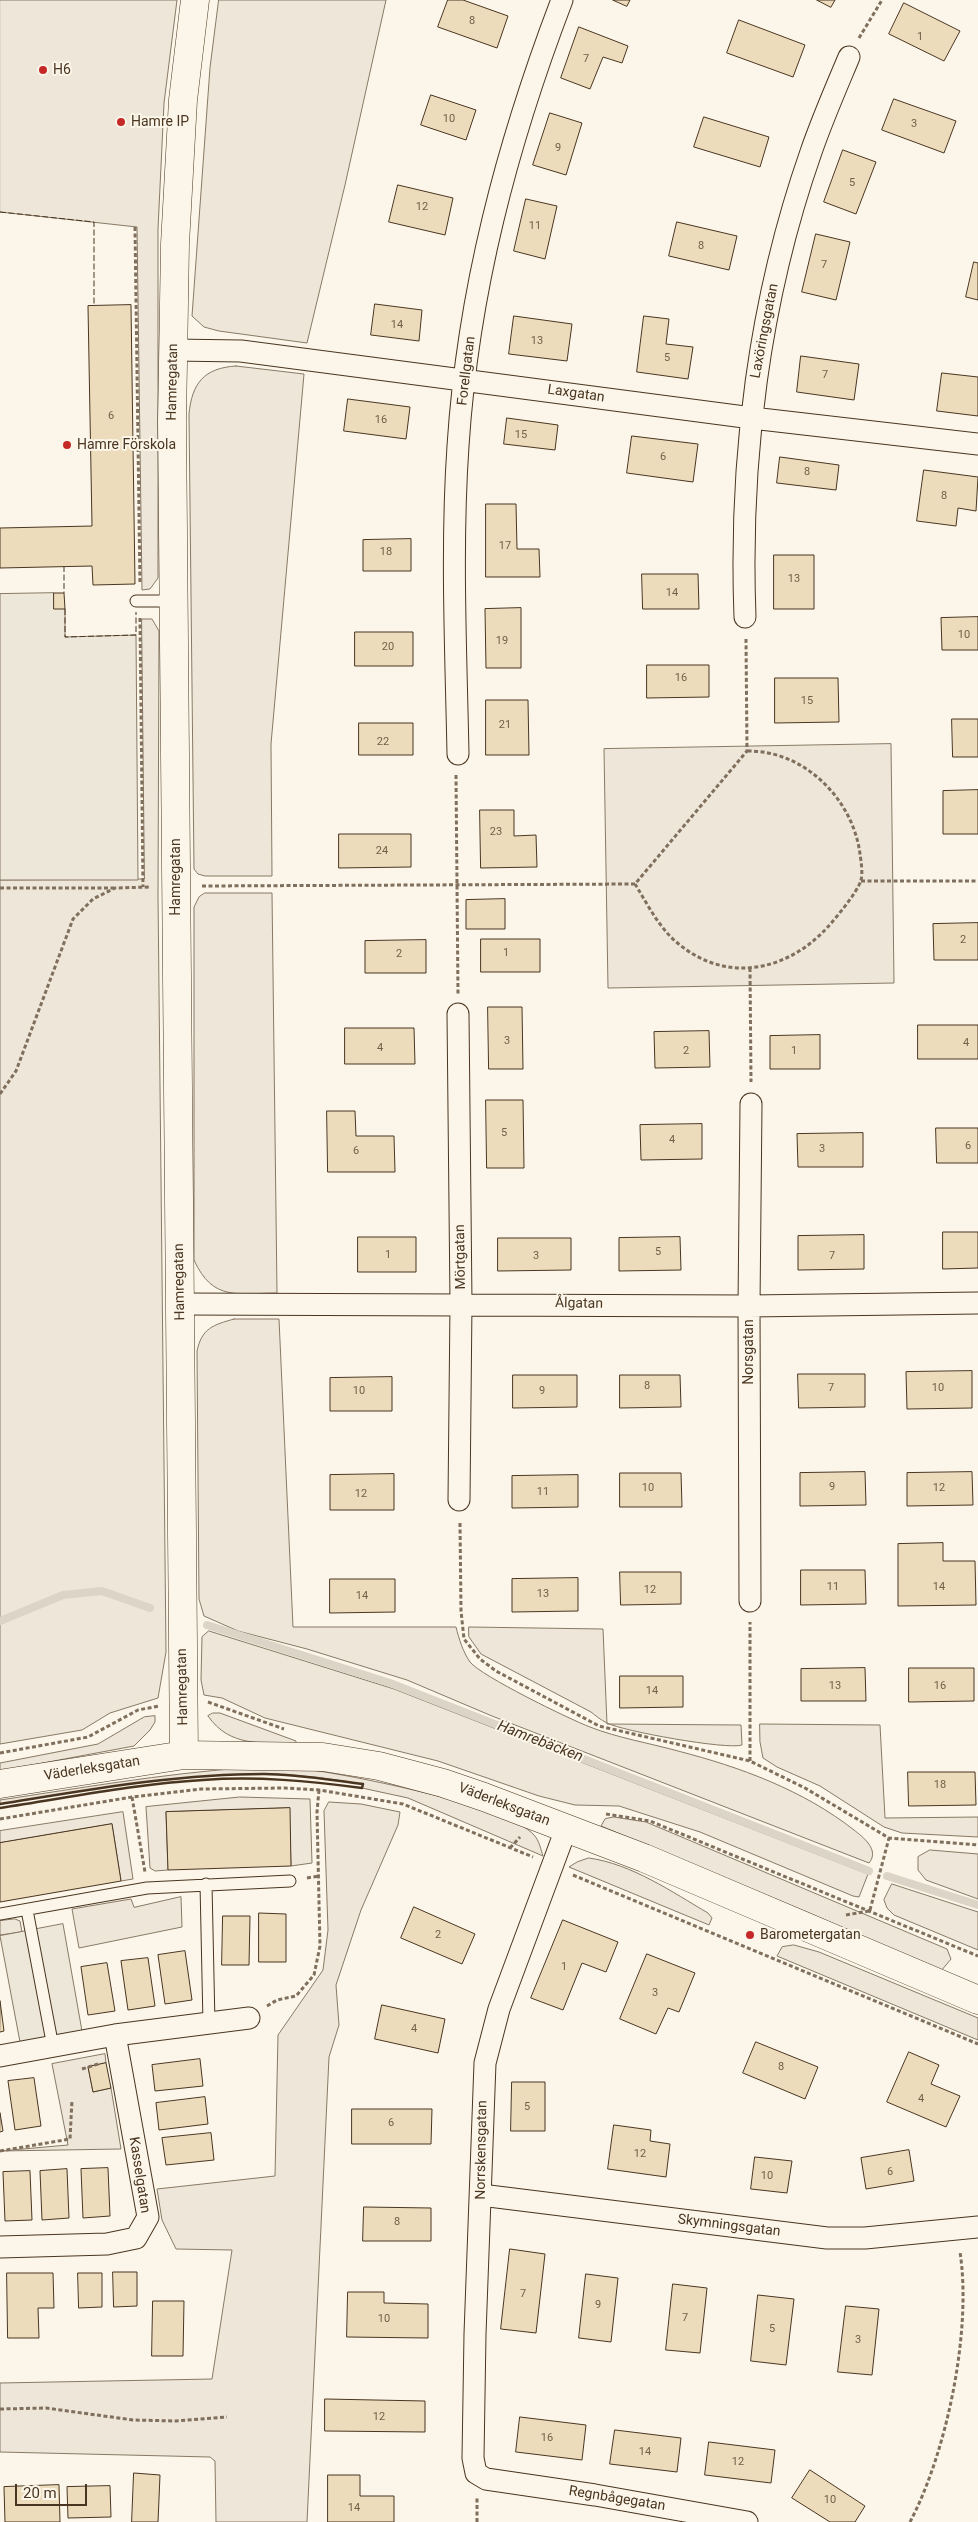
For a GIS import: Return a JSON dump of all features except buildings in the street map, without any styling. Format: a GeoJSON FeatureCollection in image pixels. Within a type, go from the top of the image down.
{"type":"FeatureCollection","features":[{"type":"Feature","properties":{"kind":"street","name":"Hamregatan"},"geometry":{"type":"LineString","coordinates":[[184,1754],[173,350],[175,244],[183,100],[195,0]]}},
{"type":"Feature","properties":{"kind":"street","name":"Forellgatan"},"geometry":{"type":"LineString","coordinates":[[458,754],[454,533],[458,445],[464,379],[483,256],[509,156],[535,70],[562,0]]}},
{"type":"Feature","properties":{"kind":"street","name":"Laxöringsgatan"},"geometry":{"type":"LineString","coordinates":[[745,617],[743,551],[755,379],[775,279],[811,152],[848,57]]}},
{"type":"Feature","properties":{"kind":"street","name":"Laxgatan"},"geometry":{"type":"LineString","coordinates":[[173,350],[241,351],[752,418],[978,444]]}},
{"type":"Feature","properties":{"kind":"street","name":"Mörtgatan"},"geometry":{"type":"LineString","coordinates":[[458,1014],[461,1303],[459,1500]]}},
{"type":"Feature","properties":{"kind":"street","name":"Norsgatan"},"geometry":{"type":"LineString","coordinates":[[750,1601],[749,1306],[751,1104]]}},
{"type":"Feature","properties":{"kind":"street","name":"Ålgatan"},"geometry":{"type":"LineString","coordinates":[[180,1304],[461,1303],[749,1306],[978,1302]]}},
{"type":"Feature","properties":{"kind":"street","name":"Väderleksgatan"},"geometry":{"type":"LineString","coordinates":[[0,1784],[184,1754],[323,1757],[378,1766],[460,1788],[644,1858],[978,2000]]}},
{"type":"Feature","properties":{"kind":"street","name":"Norrskensgatan"},"geometry":{"type":"LineString","coordinates":[[486,2479],[476,2473],[473,2458],[475,2325],[481,2194],[481,2118],[485,2062],[499,2009],[566,1829]]}},
{"type":"Feature","properties":{"kind":"street"},"geometry":{"type":"LineString","coordinates":[[0,2056],[115,2035],[249,2018]]}},
{"type":"Feature","properties":{"kind":"street","name":"Kasselgatan"},"geometry":{"type":"LineString","coordinates":[[0,2246],[107,2244],[136,2238],[148,2217],[115,2035]]}},
{"type":"Feature","properties":{"kind":"street","name":"Skymningsgatan"},"geometry":{"type":"LineString","coordinates":[[481,2194],[827,2238],[865,2238],[978,2227]]}},
{"type":"Feature","properties":{"kind":"street","name":"Regnbågegatan"},"geometry":{"type":"LineString","coordinates":[[486,2479],[595,2495],[747,2522]]}},
{"type":"Feature","properties":{"kind":"lane"},"geometry":{"type":"LineString","coordinates":[[138,601],[174,601]]}},
{"type":"Feature","properties":{"kind":"lane"},"geometry":{"type":"LineString","coordinates":[[0,1914],[147,1888],[290,1881]]}},
{"type":"Feature","properties":{"kind":"lane"},"geometry":{"type":"LineString","coordinates":[[206,1884],[209,2024]]}},
{"type":"Feature","properties":{"kind":"lane"},"geometry":{"type":"LineString","coordinates":[[27,1910],[53,2047]]}},
{"type":"Feature","properties":{"kind":"path"},"geometry":{"type":"LineString","coordinates":[[848,57],[882,0]]}},
{"type":"Feature","properties":{"kind":"path"},"geometry":{"type":"LineString","coordinates":[[135,226],[138,601],[143,887]]}},
{"type":"Feature","properties":{"kind":"path"},"geometry":{"type":"LineString","coordinates":[[458,886],[636,884],[747,751],[745,617]]}},
{"type":"Feature","properties":{"kind":"path"},"geometry":{"type":"LineString","coordinates":[[636,884],[652,913],[679,944],[706,961],[728,967],[763,968],[777,963],[801,951],[815,940],[837,916],[861,881],[858,840],[854,825],[831,790],[813,773],[773,753],[747,751]]}},
{"type":"Feature","properties":{"kind":"path"},"geometry":{"type":"LineString","coordinates":[[458,754],[456,782],[458,1014]]}},
{"type":"Feature","properties":{"kind":"path"},"geometry":{"type":"LineString","coordinates":[[861,881],[978,882]]}},
{"type":"Feature","properties":{"kind":"path"},"geometry":{"type":"LineString","coordinates":[[0,888],[115,888]]}},
{"type":"Feature","properties":{"kind":"path"},"geometry":{"type":"LineString","coordinates":[[750,968],[751,1104]]}},
{"type":"Feature","properties":{"kind":"path"},"geometry":{"type":"LineString","coordinates":[[459,1500],[461,1622],[464,1639],[480,1659],[496,1671],[599,1726],[750,1761],[805,1788],[889,1838],[978,1845]]}},
{"type":"Feature","properties":{"kind":"path"},"geometry":{"type":"LineString","coordinates":[[750,1601],[750,1761]]}},
{"type":"Feature","properties":{"kind":"path"},"geometry":{"type":"LineString","coordinates":[[0,1819],[132,1797],[201,1789],[285,1788],[319,1790],[403,1804],[978,2044]]}},
{"type":"Feature","properties":{"kind":"path"},"geometry":{"type":"LineString","coordinates":[[249,2018],[277,2000],[296,1996],[314,1976],[320,1946],[317,1812],[319,1790]]}},
{"type":"Feature","properties":{"kind":"path"},"geometry":{"type":"LineString","coordinates":[[132,1797],[147,1888]]}},
{"type":"Feature","properties":{"kind":"path"},"geometry":{"type":"LineString","coordinates":[[602,1814],[650,1821],[978,1956]]}},
{"type":"Feature","properties":{"kind":"path"},"geometry":{"type":"LineString","coordinates":[[870,1910],[889,1838]]}},
{"type":"Feature","properties":{"kind":"path"},"geometry":{"type":"LineString","coordinates":[[0,2151],[70,2139],[72,2100]]}},
{"type":"Feature","properties":{"kind":"path"},"geometry":{"type":"LineString","coordinates":[[910,2522],[934,2465],[944,2434],[963,2332],[963,2273],[956,2229]]}},
{"type":"Feature","properties":{"kind":"path"},"geometry":{"type":"LineString","coordinates":[[0,2410],[46,2408],[132,2420],[175,2422],[227,2417]]}},
{"type":"Feature","properties":{"kind":"shaded area"},"geometry":{"type":"Polygon","coordinates":[[[0,0],[177,0],[164,103],[158,229],[158,578],[150,589],[142,590],[137,227],[0,212],[0,0]]]}},
{"type":"Feature","properties":{"kind":"shaded area"},"geometry":{"type":"Polygon","coordinates":[[[219,0],[386,0],[345,185],[307,343],[219,331],[204,327],[192,316],[210,68],[219,0]]]}},
{"type":"Feature","properties":{"kind":"shaded area"},"geometry":{"type":"Polygon","coordinates":[[[236,366],[304,374],[271,744],[272,876],[205,876],[198,874],[194,869],[189,414],[193,394],[202,379],[216,370],[236,366]]]}},
{"type":"Feature","properties":{"kind":"shaded area"},"geometry":{"type":"Polygon","coordinates":[[[54,593],[65,609],[65,637],[136,635],[138,880],[0,880],[0,594],[54,593]]]}},
{"type":"Feature","properties":{"kind":"shaded area"},"geometry":{"type":"Polygon","coordinates":[[[142,619],[152,619],[159,631],[158,896],[166,1652],[158,1698],[110,1713],[82,1730],[0,1744],[0,880],[144,879],[142,619]]]}},
{"type":"Feature","properties":{"kind":"shaded area"},"geometry":{"type":"Polygon","coordinates":[[[891,744],[894,983],[608,988],[604,749],[891,744]]]}},
{"type":"Feature","properties":{"kind":"shaded area"},"geometry":{"type":"Polygon","coordinates":[[[205,893],[272,893],[277,1293],[239,1294],[218,1289],[201,1273],[194,1260],[194,907],[199,897],[205,893]]]}},
{"type":"Feature","properties":{"kind":"shaded area"},"geometry":{"type":"Polygon","coordinates":[[[234,1319],[279,1319],[293,1627],[456,1627],[461,1645],[470,1662],[507,1687],[590,1727],[701,1757],[770,1781],[814,1803],[862,1836],[869,1844],[873,1853],[869,1863],[492,1716],[407,1680],[307,1649],[238,1631],[204,1616],[199,1599],[197,1351],[205,1332],[220,1323],[234,1319]]]}},
{"type":"Feature","properties":{"kind":"shaded area"},"geometry":{"type":"Polygon","coordinates":[[[469,1627],[603,1629],[607,1723],[591,1712],[481,1654],[469,1637],[469,1627]]]}},
{"type":"Feature","properties":{"kind":"shaded area"},"geometry":{"type":"Polygon","coordinates":[[[209,1631],[394,1689],[868,1874],[859,1897],[853,1896],[700,1832],[619,1806],[575,1805],[539,1796],[438,1761],[265,1718],[222,1698],[204,1695],[201,1680],[202,1637],[209,1631]]]}},
{"type":"Feature","properties":{"kind":"shaded area"},"geometry":{"type":"Polygon","coordinates":[[[213,1713],[220,1713],[296,1741],[296,1744],[259,1743],[226,1734],[208,1716],[213,1713]]]}},
{"type":"Feature","properties":{"kind":"shaded area"},"geometry":{"type":"Polygon","coordinates":[[[155,1716],[155,1722],[150,1730],[134,1746],[0,1771],[0,1763],[98,1744],[144,1717],[155,1716]]]}},
{"type":"Feature","properties":{"kind":"shaded area"},"geometry":{"type":"Polygon","coordinates":[[[610,1724],[741,1725],[742,1745],[717,1745],[674,1739],[632,1731],[610,1724]]]}},
{"type":"Feature","properties":{"kind":"shaded area"},"geometry":{"type":"Polygon","coordinates":[[[760,1724],[880,1725],[885,1818],[978,1817],[978,1837],[902,1833],[884,1827],[820,1786],[777,1767],[763,1758],[760,1742],[760,1724]]]}},
{"type":"Feature","properties":{"kind":"shaded area"},"geometry":{"type":"Polygon","coordinates":[[[243,1768],[296,1768],[325,1772],[389,1784],[462,1803],[494,1813],[519,1824],[536,1837],[543,1856],[408,1798],[362,1788],[363,1784],[301,1776],[264,1774],[165,1780],[99,1788],[0,1804],[0,1800],[91,1786],[243,1768]]]}},
{"type":"Feature","properties":{"kind":"shaded area"},"geometry":{"type":"Polygon","coordinates":[[[240,1797],[310,1799],[312,1863],[291,1866],[289,1808],[166,1812],[168,1870],[155,1871],[150,1868],[146,1807],[240,1797]]]}},
{"type":"Feature","properties":{"kind":"shaded area"},"geometry":{"type":"Polygon","coordinates":[[[329,1802],[361,1804],[400,1812],[398,1825],[361,1910],[336,1985],[339,2025],[329,2057],[307,2522],[216,2522],[215,2461],[210,2457],[0,2452],[0,2383],[212,2379],[232,2250],[176,2249],[162,2220],[157,2189],[275,2176],[278,2035],[323,1970],[328,1930],[324,1811],[329,1802]]]}},
{"type":"Feature","properties":{"kind":"shaded area"},"geometry":{"type":"Polygon","coordinates":[[[123,1812],[133,1879],[121,1881],[112,1824],[0,1843],[0,1831],[123,1812]]]}},
{"type":"Feature","properties":{"kind":"shaded area"},"geometry":{"type":"Polygon","coordinates":[[[614,1817],[646,1822],[947,1949],[951,1959],[941,1971],[807,1912],[601,1826],[605,1819],[614,1817]]]}},
{"type":"Feature","properties":{"kind":"shaded area"},"geometry":{"type":"Polygon","coordinates":[[[930,1850],[978,1854],[978,1899],[926,1880],[918,1870],[918,1857],[930,1850]]]}},
{"type":"Feature","properties":{"kind":"shaded area"},"geometry":{"type":"Polygon","coordinates":[[[589,1858],[621,1866],[666,1888],[708,1913],[712,1918],[709,1925],[569,1867],[589,1858]]]}},
{"type":"Feature","properties":{"kind":"shaded area"},"geometry":{"type":"Polygon","coordinates":[[[892,1884],[978,1912],[978,1950],[894,1915],[887,1908],[884,1900],[892,1884]]]}},
{"type":"Feature","properties":{"kind":"shaded area"},"geometry":{"type":"Polygon","coordinates":[[[181,1897],[182,1927],[79,1948],[72,1909],[131,1899],[134,1907],[181,1897]]]}},
{"type":"Feature","properties":{"kind":"shaded area"},"geometry":{"type":"Polygon","coordinates":[[[15,1919],[20,1921],[22,1932],[0,1935],[0,1921],[15,1919]]]}},
{"type":"Feature","properties":{"kind":"shaded area"},"geometry":{"type":"Polygon","coordinates":[[[63,1924],[82,2031],[20,2042],[0,1936],[63,1924]]]}},
{"type":"Feature","properties":{"kind":"shaded area"},"geometry":{"type":"Polygon","coordinates":[[[794,1945],[819,1952],[978,2018],[978,2040],[777,1956],[782,1947],[794,1945]]]}},
{"type":"Feature","properties":{"kind":"shaded area"},"geometry":{"type":"Polygon","coordinates":[[[105,2054],[106,2063],[88,2067],[93,2092],[111,2088],[121,2149],[0,2151],[68,2145],[52,2064],[105,2054]]]}},
{"type":"Feature","properties":{"kind":"waterway","name":"Hamrebäcken"},"geometry":{"type":"LineString","coordinates":[[0,1621],[63,1595],[102,1591],[150,1608]]}},
{"type":"Feature","properties":{"kind":"waterway","name":"Hamrebäcken"},"geometry":{"type":"LineString","coordinates":[[207,1625],[390,1683],[869,1871]]}},
{"type":"Feature","properties":{"kind":"waterway","name":"Hamrebäcken"},"geometry":{"type":"LineString","coordinates":[[887,1876],[978,1905]]}},
{"type":"Feature","properties":{"kind":"fence"},"geometry":{"type":"LineString","coordinates":[[0,212],[94,222],[94,306]]}},
{"type":"Feature","properties":{"kind":"fence"},"geometry":{"type":"LineString","coordinates":[[64,566],[64,593]]}},
{"type":"Feature","properties":{"kind":"fence"},"geometry":{"type":"LineString","coordinates":[[65,609],[65,637],[136,635],[136,612]]}},
{"type":"Feature","properties":{"kind":"wall"},"geometry":{"type":"LineString","coordinates":[[0,1804],[132,1784],[231,1775],[289,1775],[363,1784],[362,1788],[283,1780],[203,1780],[127,1788],[0,1808]]}},
{"type":"Feature","properties":{"kind":"place","name":"H6"},"geometry":{"type":"Point","coordinates":[43,70]}},
{"type":"Feature","properties":{"kind":"place","name":"Hamre IP"},"geometry":{"type":"Point","coordinates":[121,122]}},
{"type":"Feature","properties":{"kind":"place","name":"Hamre Förskola"},"geometry":{"type":"Point","coordinates":[67,445]}},
{"type":"Feature","properties":{"kind":"place","name":"Barometergatan"},"geometry":{"type":"Point","coordinates":[750,1935]}}]}
